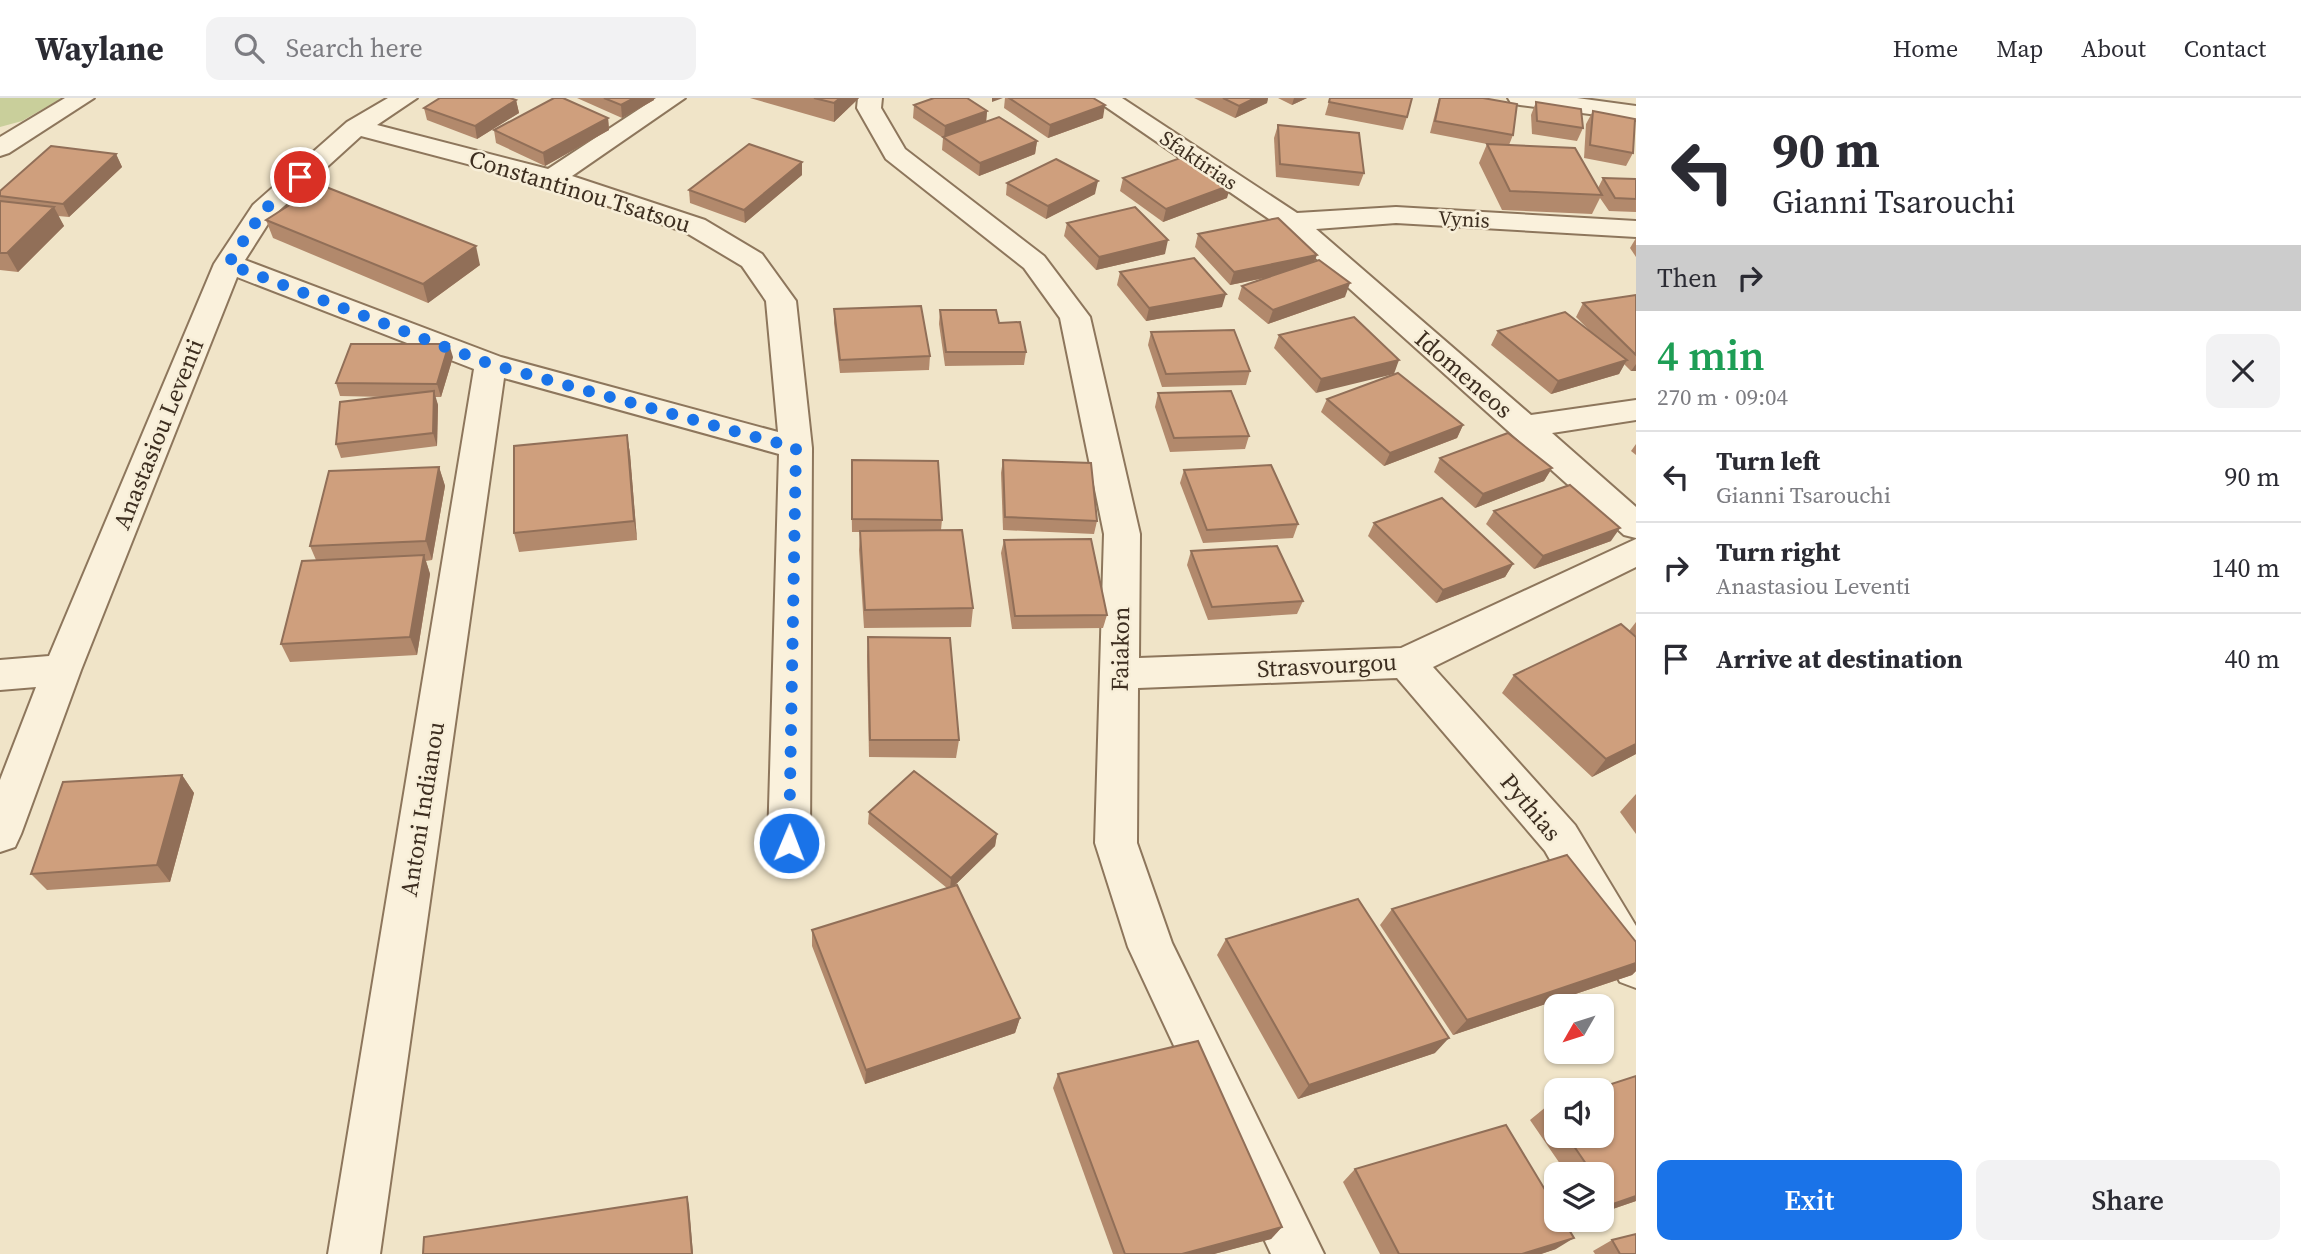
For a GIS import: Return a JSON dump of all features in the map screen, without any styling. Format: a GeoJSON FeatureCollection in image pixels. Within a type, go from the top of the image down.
{"type":"FeatureCollection","features":[{"type":"Feature","properties":{"kind":"street"},"geometry":{"type":"LineString","coordinates":[[2,144],[82,98]]}},
{"type":"Feature","properties":{"kind":"street","name":"Anastasiou Leventi"},"geometry":{"type":"LineString","coordinates":[[0,834],[62,670],[228,264],[263,211],[356,127],[405,98]]}},
{"type":"Feature","properties":{"kind":"street"},"geometry":{"type":"LineString","coordinates":[[552,178],[673,98]]}},
{"type":"Feature","properties":{"kind":"street","name":"Faiakon"},"geometry":{"type":"LineString","coordinates":[[870,98],[869,108],[895,154],[1034,262],[1075,317],[1122,534],[1116,844],[1151,947],[1297,1254]]}},
{"type":"Feature","properties":{"kind":"street","name":"Sfaktirias"},"geometry":{"type":"LineString","coordinates":[[1105,98],[1292,222]]}},
{"type":"Feature","properties":{"kind":"street"},"geometry":{"type":"LineString","coordinates":[[1520,98],[1636,113]]}},
{"type":"Feature","properties":{"kind":"street","name":"Constantinou Tsatsou"},"geometry":{"type":"LineString","coordinates":[[356,127],[552,178],[695,226],[752,260],[781,302],[796,448],[789,843]]}},
{"type":"Feature","properties":{"kind":"street","name":"Vynis"},"geometry":{"type":"LineString","coordinates":[[1292,222],[1396,215],[1636,229]]}},
{"type":"Feature","properties":{"kind":"street","name":"Idomeneos"},"geometry":{"type":"LineString","coordinates":[[1292,222],[1636,526]]}},
{"type":"Feature","properties":{"kind":"street"},"geometry":{"type":"LineString","coordinates":[[228,264],[490,364],[796,448]]}},
{"type":"Feature","properties":{"kind":"street","name":"Antoni Indianou"},"geometry":{"type":"LineString","coordinates":[[354,1254],[490,364]]}},
{"type":"Feature","properties":{"kind":"street"},"geometry":{"type":"LineString","coordinates":[[1525,427],[1636,410]]}},
{"type":"Feature","properties":{"kind":"street","name":"Strasvourgou"},"geometry":{"type":"LineString","coordinates":[[1120,674],[1406,663],[1636,552]]}},
{"type":"Feature","properties":{"kind":"street","name":"Pythias"},"geometry":{"type":"LineString","coordinates":[[1406,663],[1560,838],[1636,967]]}},
{"type":"Feature","properties":{"kind":"street"},"geometry":{"type":"LineString","coordinates":[[0,675],[62,670]]}},
{"type":"Feature","properties":{"kind":"green space"},"geometry":{"type":"Polygon","coordinates":[[[0,98],[62,98],[22,121],[0,127],[0,98]]]}},
{"type":"Feature","properties":{"kind":"building"},"geometry":{"type":"Polygon","coordinates":[[[440,98],[516,100],[475,126],[424,108],[440,98]]]}},
{"type":"Feature","properties":{"kind":"building"},"geometry":{"type":"Polygon","coordinates":[[[554,98],[563,98],[608,118],[543,153],[494,130],[554,98]]]}},
{"type":"Feature","properties":{"kind":"building"},"geometry":{"type":"Polygon","coordinates":[[[604,98],[634,98],[621,105],[604,98]]]}},
{"type":"Feature","properties":{"kind":"building"},"geometry":{"type":"Polygon","coordinates":[[[814,98],[840,98],[834,103],[814,98]]]}},
{"type":"Feature","properties":{"kind":"building"},"geometry":{"type":"Polygon","coordinates":[[[934,98],[967,98],[987,111],[945,126],[914,105],[934,98]]]}},
{"type":"Feature","properties":{"kind":"building"},"geometry":{"type":"Polygon","coordinates":[[[1009,98],[1093,98],[1105,105],[1050,125],[1009,98]]]}},
{"type":"Feature","properties":{"kind":"building"},"geometry":{"type":"Polygon","coordinates":[[[1223,98],[1255,98],[1239,106],[1223,98]]]}},
{"type":"Feature","properties":{"kind":"building"},"geometry":{"type":"Polygon","coordinates":[[[1330,98],[1412,98],[1407,117],[1329,102],[1330,98]]]}},
{"type":"Feature","properties":{"kind":"building"},"geometry":{"type":"Polygon","coordinates":[[[1440,98],[1483,98],[1517,104],[1513,135],[1435,121],[1440,98]]]}},
{"type":"Feature","properties":{"kind":"building"},"geometry":{"type":"Polygon","coordinates":[[[1536,102],[1581,109],[1583,128],[1537,121],[1536,102]]]}},
{"type":"Feature","properties":{"kind":"building"},"geometry":{"type":"Polygon","coordinates":[[[1593,111],[1635,119],[1633,153],[1590,145],[1593,111]]]}},
{"type":"Feature","properties":{"kind":"building"},"geometry":{"type":"Polygon","coordinates":[[[999,117],[1037,141],[980,163],[943,137],[999,117]]]}},
{"type":"Feature","properties":{"kind":"building"},"geometry":{"type":"Polygon","coordinates":[[[1278,125],[1359,133],[1364,173],[1280,164],[1278,125]]]}},
{"type":"Feature","properties":{"kind":"building"},"geometry":{"type":"Polygon","coordinates":[[[749,144],[802,162],[744,210],[689,190],[749,144]]]}},
{"type":"Feature","properties":{"kind":"building"},"geometry":{"type":"Polygon","coordinates":[[[1487,144],[1575,148],[1602,195],[1510,191],[1487,144]]]}},
{"type":"Feature","properties":{"kind":"building"},"geometry":{"type":"Polygon","coordinates":[[[51,146],[116,154],[63,204],[0,196],[0,191],[51,146]]]}},
{"type":"Feature","properties":{"kind":"building"},"geometry":{"type":"Polygon","coordinates":[[[1186,156],[1231,185],[1166,209],[1123,178],[1186,156]]]}},
{"type":"Feature","properties":{"kind":"building"},"geometry":{"type":"Polygon","coordinates":[[[1056,159],[1098,181],[1048,206],[1007,183],[1056,159]]]}},
{"type":"Feature","properties":{"kind":"building"},"geometry":{"type":"Polygon","coordinates":[[[1603,178],[1636,179],[1636,199],[1615,198],[1603,178]]]}},
{"type":"Feature","properties":{"kind":"building"},"geometry":{"type":"Polygon","coordinates":[[[321,185],[476,246],[423,284],[266,220],[321,185]]]}},
{"type":"Feature","properties":{"kind":"building"},"geometry":{"type":"Polygon","coordinates":[[[0,201],[54,207],[7,253],[0,253],[0,201]]]}},
{"type":"Feature","properties":{"kind":"building"},"geometry":{"type":"Polygon","coordinates":[[[1135,207],[1168,240],[1099,257],[1067,223],[1135,207]]]}},
{"type":"Feature","properties":{"kind":"building"},"geometry":{"type":"Polygon","coordinates":[[[1278,218],[1317,255],[1234,272],[1198,234],[1278,218]]]}},
{"type":"Feature","properties":{"kind":"building"},"geometry":{"type":"Polygon","coordinates":[[[1194,258],[1226,294],[1149,308],[1120,272],[1194,258]]]}},
{"type":"Feature","properties":{"kind":"building"},"geometry":{"type":"Polygon","coordinates":[[[1319,260],[1350,283],[1273,310],[1242,286],[1319,260]]]}},
{"type":"Feature","properties":{"kind":"building"},"geometry":{"type":"Polygon","coordinates":[[[1636,295],[1636,355],[1583,303],[1636,295]]]}},
{"type":"Feature","properties":{"kind":"building"},"geometry":{"type":"Polygon","coordinates":[[[921,306],[930,356],[840,360],[834,309],[921,306]]]}},
{"type":"Feature","properties":{"kind":"building"},"geometry":{"type":"Polygon","coordinates":[[[940,310],[996,310],[999,323],[1020,322],[1026,352],[946,352],[940,310]]]}},
{"type":"Feature","properties":{"kind":"building"},"geometry":{"type":"Polygon","coordinates":[[[1565,312],[1627,360],[1558,381],[1498,331],[1565,312]]]}},
{"type":"Feature","properties":{"kind":"building"},"geometry":{"type":"Polygon","coordinates":[[[1354,317],[1399,360],[1321,379],[1279,335],[1354,317]]]}},
{"type":"Feature","properties":{"kind":"building"},"geometry":{"type":"Polygon","coordinates":[[[1234,330],[1250,371],[1166,374],[1151,332],[1234,330]]]}},
{"type":"Feature","properties":{"kind":"building"},"geometry":{"type":"Polygon","coordinates":[[[351,344],[449,344],[437,384],[336,383],[351,344]]]}},
{"type":"Feature","properties":{"kind":"building"},"geometry":{"type":"Polygon","coordinates":[[[1398,373],[1463,425],[1390,453],[1327,399],[1398,373]]]}},
{"type":"Feature","properties":{"kind":"building"},"geometry":{"type":"Polygon","coordinates":[[[434,391],[433,433],[336,444],[340,402],[434,391]]]}},
{"type":"Feature","properties":{"kind":"building"},"geometry":{"type":"Polygon","coordinates":[[[1231,391],[1249,436],[1174,438],[1158,393],[1231,391]]]}},
{"type":"Feature","properties":{"kind":"building"},"geometry":{"type":"Polygon","coordinates":[[[1508,433],[1552,468],[1483,494],[1440,458],[1508,433]]]}},
{"type":"Feature","properties":{"kind":"building"},"geometry":{"type":"Polygon","coordinates":[[[627,435],[634,521],[514,533],[514,446],[627,435]]]}},
{"type":"Feature","properties":{"kind":"building"},"geometry":{"type":"Polygon","coordinates":[[[852,460],[938,461],[942,520],[852,519],[852,460]]]}},
{"type":"Feature","properties":{"kind":"building"},"geometry":{"type":"Polygon","coordinates":[[[1003,460],[1091,463],[1097,521],[1005,517],[1003,460]]]}},
{"type":"Feature","properties":{"kind":"building"},"geometry":{"type":"Polygon","coordinates":[[[1271,465],[1298,524],[1207,530],[1184,470],[1271,465]]]}},
{"type":"Feature","properties":{"kind":"building"},"geometry":{"type":"Polygon","coordinates":[[[439,467],[426,541],[310,546],[329,471],[439,467]]]}},
{"type":"Feature","properties":{"kind":"building"},"geometry":{"type":"Polygon","coordinates":[[[1570,485],[1620,528],[1543,556],[1494,511],[1570,485]]]}},
{"type":"Feature","properties":{"kind":"building"},"geometry":{"type":"Polygon","coordinates":[[[1442,498],[1513,564],[1443,590],[1374,523],[1442,498]]]}},
{"type":"Feature","properties":{"kind":"building"},"geometry":{"type":"Polygon","coordinates":[[[962,530],[973,608],[865,610],[860,531],[962,530]]]}},
{"type":"Feature","properties":{"kind":"building"},"geometry":{"type":"Polygon","coordinates":[[[1091,539],[1107,615],[1015,616],[1004,540],[1091,539]]]}},
{"type":"Feature","properties":{"kind":"building"},"geometry":{"type":"Polygon","coordinates":[[[1277,546],[1303,601],[1212,607],[1191,551],[1277,546]]]}},
{"type":"Feature","properties":{"kind":"building"},"geometry":{"type":"Polygon","coordinates":[[[424,555],[410,637],[281,644],[302,561],[424,555]]]}},
{"type":"Feature","properties":{"kind":"building"},"geometry":{"type":"Polygon","coordinates":[[[1621,624],[1636,637],[1636,744],[1606,759],[1514,675],[1621,624]]]}},
{"type":"Feature","properties":{"kind":"building"},"geometry":{"type":"Polygon","coordinates":[[[868,637],[950,638],[959,740],[870,740],[868,637]]]}},
{"type":"Feature","properties":{"kind":"building"},"geometry":{"type":"Polygon","coordinates":[[[914,771],[997,834],[951,878],[869,812],[914,771]]]}},
{"type":"Feature","properties":{"kind":"building"},"geometry":{"type":"Polygon","coordinates":[[[182,775],[157,865],[31,874],[63,782],[182,775]]]}},
{"type":"Feature","properties":{"kind":"building"},"geometry":{"type":"Polygon","coordinates":[[[1567,855],[1636,942],[1636,963],[1467,1020],[1392,909],[1567,855]]]}},
{"type":"Feature","properties":{"kind":"building"},"geometry":{"type":"Polygon","coordinates":[[[957,885],[1020,1018],[866,1070],[812,930],[957,885]]]}},
{"type":"Feature","properties":{"kind":"building"},"geometry":{"type":"Polygon","coordinates":[[[1358,899],[1449,1038],[1309,1085],[1226,939],[1358,899]]]}},
{"type":"Feature","properties":{"kind":"building"},"geometry":{"type":"Polygon","coordinates":[[[1198,1041],[1282,1227],[1182,1254],[1125,1254],[1058,1074],[1198,1041]]]}},
{"type":"Feature","properties":{"kind":"building"},"geometry":{"type":"Polygon","coordinates":[[[1636,1076],[1636,1196],[1614,1204],[1614,1162],[1585,1162],[1575,1148],[1614,1148],[1614,1083],[1636,1076]]]}},
{"type":"Feature","properties":{"kind":"building"},"geometry":{"type":"Polygon","coordinates":[[[1506,1125],[1544,1188],[1544,1232],[1570,1232],[1574,1238],[1522,1254],[1399,1254],[1355,1169],[1506,1125]]]}},
{"type":"Feature","properties":{"kind":"building"},"geometry":{"type":"Polygon","coordinates":[[[687,1197],[692,1254],[423,1254],[424,1237],[687,1197]]]}},
{"type":"Feature","properties":{"kind":"building"},"geometry":{"type":"Polygon","coordinates":[[[1636,1234],[1636,1254],[1620,1254],[1612,1240],[1636,1234]]]}},
{"type":"Feature","properties":{"kind":"route"},"geometry":{"type":"LineString","coordinates":[[300,177],[263,211],[228,264],[490,364],[796,448],[789,843]]}}]}
